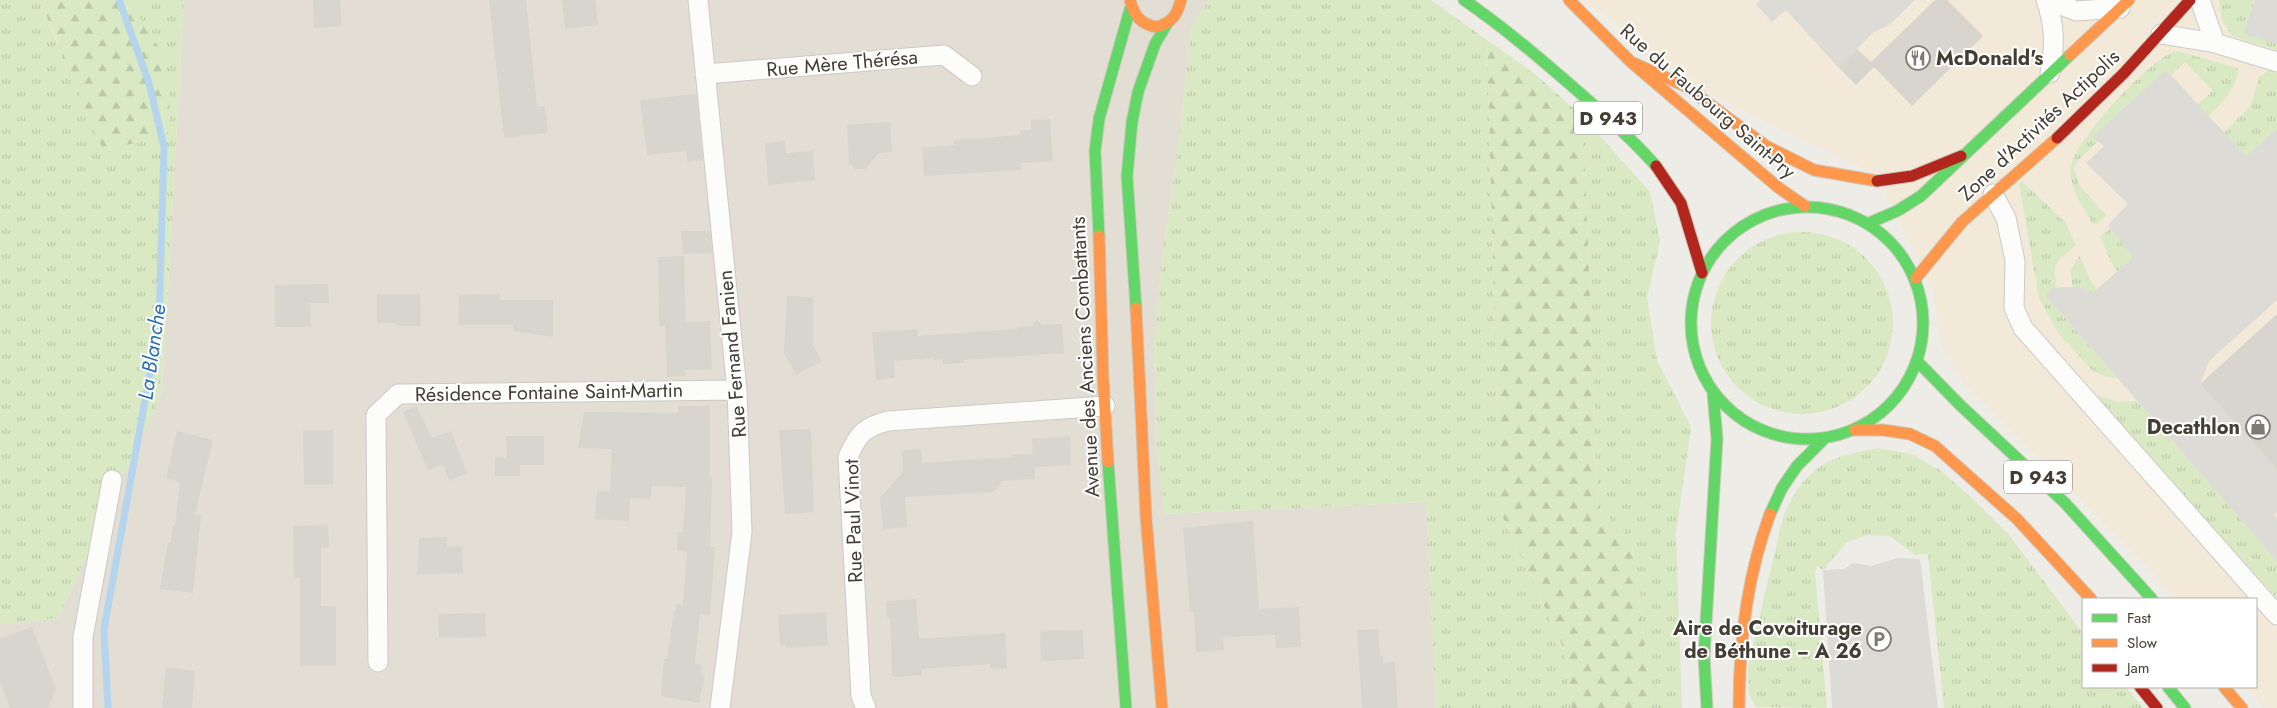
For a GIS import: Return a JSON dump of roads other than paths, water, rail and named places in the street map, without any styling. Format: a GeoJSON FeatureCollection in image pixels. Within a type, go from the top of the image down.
{"type":"FeatureCollection","features":[{"type":"Feature","properties":{"kind":"main road"},"geometry":{"type":"LineString","coordinates":[[1162,708],[1146,517],[1136,318],[1126,176],[1131,147],[1132,122],[1138,92],[1156,44],[1167,24],[1178,12],[1181,0]]}},
{"type":"Feature","properties":{"kind":"main road","name":"D 943"},"geometry":{"type":"LineString","coordinates":[[1464,0],[1560,76],[1623,131],[1662,173],[1677,196],[1702,273]]}},
{"type":"Feature","properties":{"kind":"main road","name":"Rue du Faubourg Saint-Pry"},"geometry":{"type":"LineString","coordinates":[[1569,0],[1631,62],[1779,188],[1805,206]]}},
{"type":"Feature","properties":{"kind":"main road","name":"Zone d'Activités Actipolis"},"geometry":{"type":"LineString","coordinates":[[1916,278],[1931,254],[1993,194],[2064,132],[2161,34],[2190,0]]}},
{"type":"Feature","properties":{"kind":"main road"},"geometry":{"type":"LineString","coordinates":[[1130,4],[1137,19],[1148,26],[1157,27],[1167,24]]}},
{"type":"Feature","properties":{"kind":"main road","name":"Avenue des Anciens Combattants"},"geometry":{"type":"LineString","coordinates":[[1126,708],[1118,621],[1105,406],[1095,151],[1099,120],[1107,86],[1130,4]]}},
{"type":"Feature","properties":{"kind":"main road","name":"Zone d'Activités Actipolis"},"geometry":{"type":"LineString","coordinates":[[1869,223],[1897,211],[1921,196],[1961,156],[2125,4]]}},
{"type":"Feature","properties":{"kind":"main road"},"geometry":{"type":"LineString","coordinates":[[1631,62],[1685,86],[1766,146],[1814,170],[1872,182],[1912,176],[1961,156]]}},
{"type":"Feature","properties":{"kind":"main road"},"geometry":{"type":"LineString","coordinates":[[1805,206],[1835,209],[1869,223],[1882,232],[1899,249],[1916,278],[1923,305],[1924,334],[1918,362],[1903,390],[1882,413],[1855,430],[1824,439],[1793,439],[1762,431],[1735,415],[1713,393],[1698,365],[1691,334],[1692,303],[1702,273],[1717,249],[1741,226],[1759,216],[1782,209],[1805,206]]}},
{"type":"Feature","properties":{"kind":"main road","name":"D 943"},"geometry":{"type":"LineString","coordinates":[[1918,362],[1948,395],[2036,474],[2120,561],[2151,598]]}},
{"type":"Feature","properties":{"kind":"main road"},"geometry":{"type":"LineString","coordinates":[[1708,708],[1704,656],[1717,439],[1713,393]]}},
{"type":"Feature","properties":{"kind":"main road","name":"D 943"},"geometry":{"type":"LineString","coordinates":[[1855,430],[1883,430],[1910,434],[1935,446],[2017,519],[2090,598]]}},
{"type":"Feature","properties":{"kind":"main road"},"geometry":{"type":"LineString","coordinates":[[1739,708],[1739,667],[1744,614],[1762,537],[1780,494],[1796,466],[1824,439]]}},
{"type":"Feature","properties":{"kind":"main road"},"geometry":{"type":"LineString","coordinates":[[2070,576],[2083,598]]}},
{"type":"Feature","properties":{"kind":"main road"},"geometry":{"type":"LineString","coordinates":[[2141,688],[2157,708]]}},
{"type":"Feature","properties":{"kind":"main road"},"geometry":{"type":"LineString","coordinates":[[2169,688],[2185,708]]}},
{"type":"Feature","properties":{"kind":"main road"},"geometry":{"type":"LineString","coordinates":[[2225,688],[2242,708]]}},
{"type":"Feature","properties":{"kind":"street","name":"Rue Fernand Fanien"},"geometry":{"type":"LineString","coordinates":[[698,0],[737,390],[742,532],[720,708]]}},
{"type":"Feature","properties":{"kind":"street"},"geometry":{"type":"LineString","coordinates":[[2048,0],[2076,11],[2125,4]]}},
{"type":"Feature","properties":{"kind":"street"},"geometry":{"type":"LineString","coordinates":[[2048,0],[2054,32],[2050,73]]}},
{"type":"Feature","properties":{"kind":"street"},"geometry":{"type":"LineString","coordinates":[[2200,0],[2215,43]]}},
{"type":"Feature","properties":{"kind":"street"},"geometry":{"type":"LineString","coordinates":[[2161,34],[2215,43],[2277,62]]}},
{"type":"Feature","properties":{"kind":"street","name":"Rue Mère Thérésa"},"geometry":{"type":"LineString","coordinates":[[705,74],[944,55],[972,76]]}},
{"type":"Feature","properties":{"kind":"street"},"geometry":{"type":"LineString","coordinates":[[1993,194],[2006,218],[2015,261],[2014,308],[2023,328],[2277,615]]}},
{"type":"Feature","properties":{"kind":"street","name":"Résidence Fontaine Saint-Martin"},"geometry":{"type":"LineString","coordinates":[[378,662],[376,415],[398,394],[737,390]]}},
{"type":"Feature","properties":{"kind":"street","name":"Rue Paul Vinot"},"geometry":{"type":"LineString","coordinates":[[866,708],[861,696],[848,457],[855,440],[869,426],[888,421],[1105,406]]}},
{"type":"Feature","properties":{"kind":"street"},"geometry":{"type":"LineString","coordinates":[[83,708],[83,636],[112,480]]}},
{"type":"Feature","properties":{"kind":"waterway","name":"La Blanche"},"geometry":{"type":"LineString","coordinates":[[108,708],[104,629],[159,322],[164,147],[149,83],[119,0]]}},
{"type":"Feature","properties":{"kind":"place","name":"McDonald's"},"geometry":{"type":"Point","coordinates":[1918,58]}},
{"type":"Feature","properties":{"kind":"place","name":"Decathlon"},"geometry":{"type":"Point","coordinates":[2258,427]}},
{"type":"Feature","properties":{"kind":"place","name":"Aire de Covoiturage de Béthune − A 26"},"geometry":{"type":"Point","coordinates":[1879,639]}}]}
